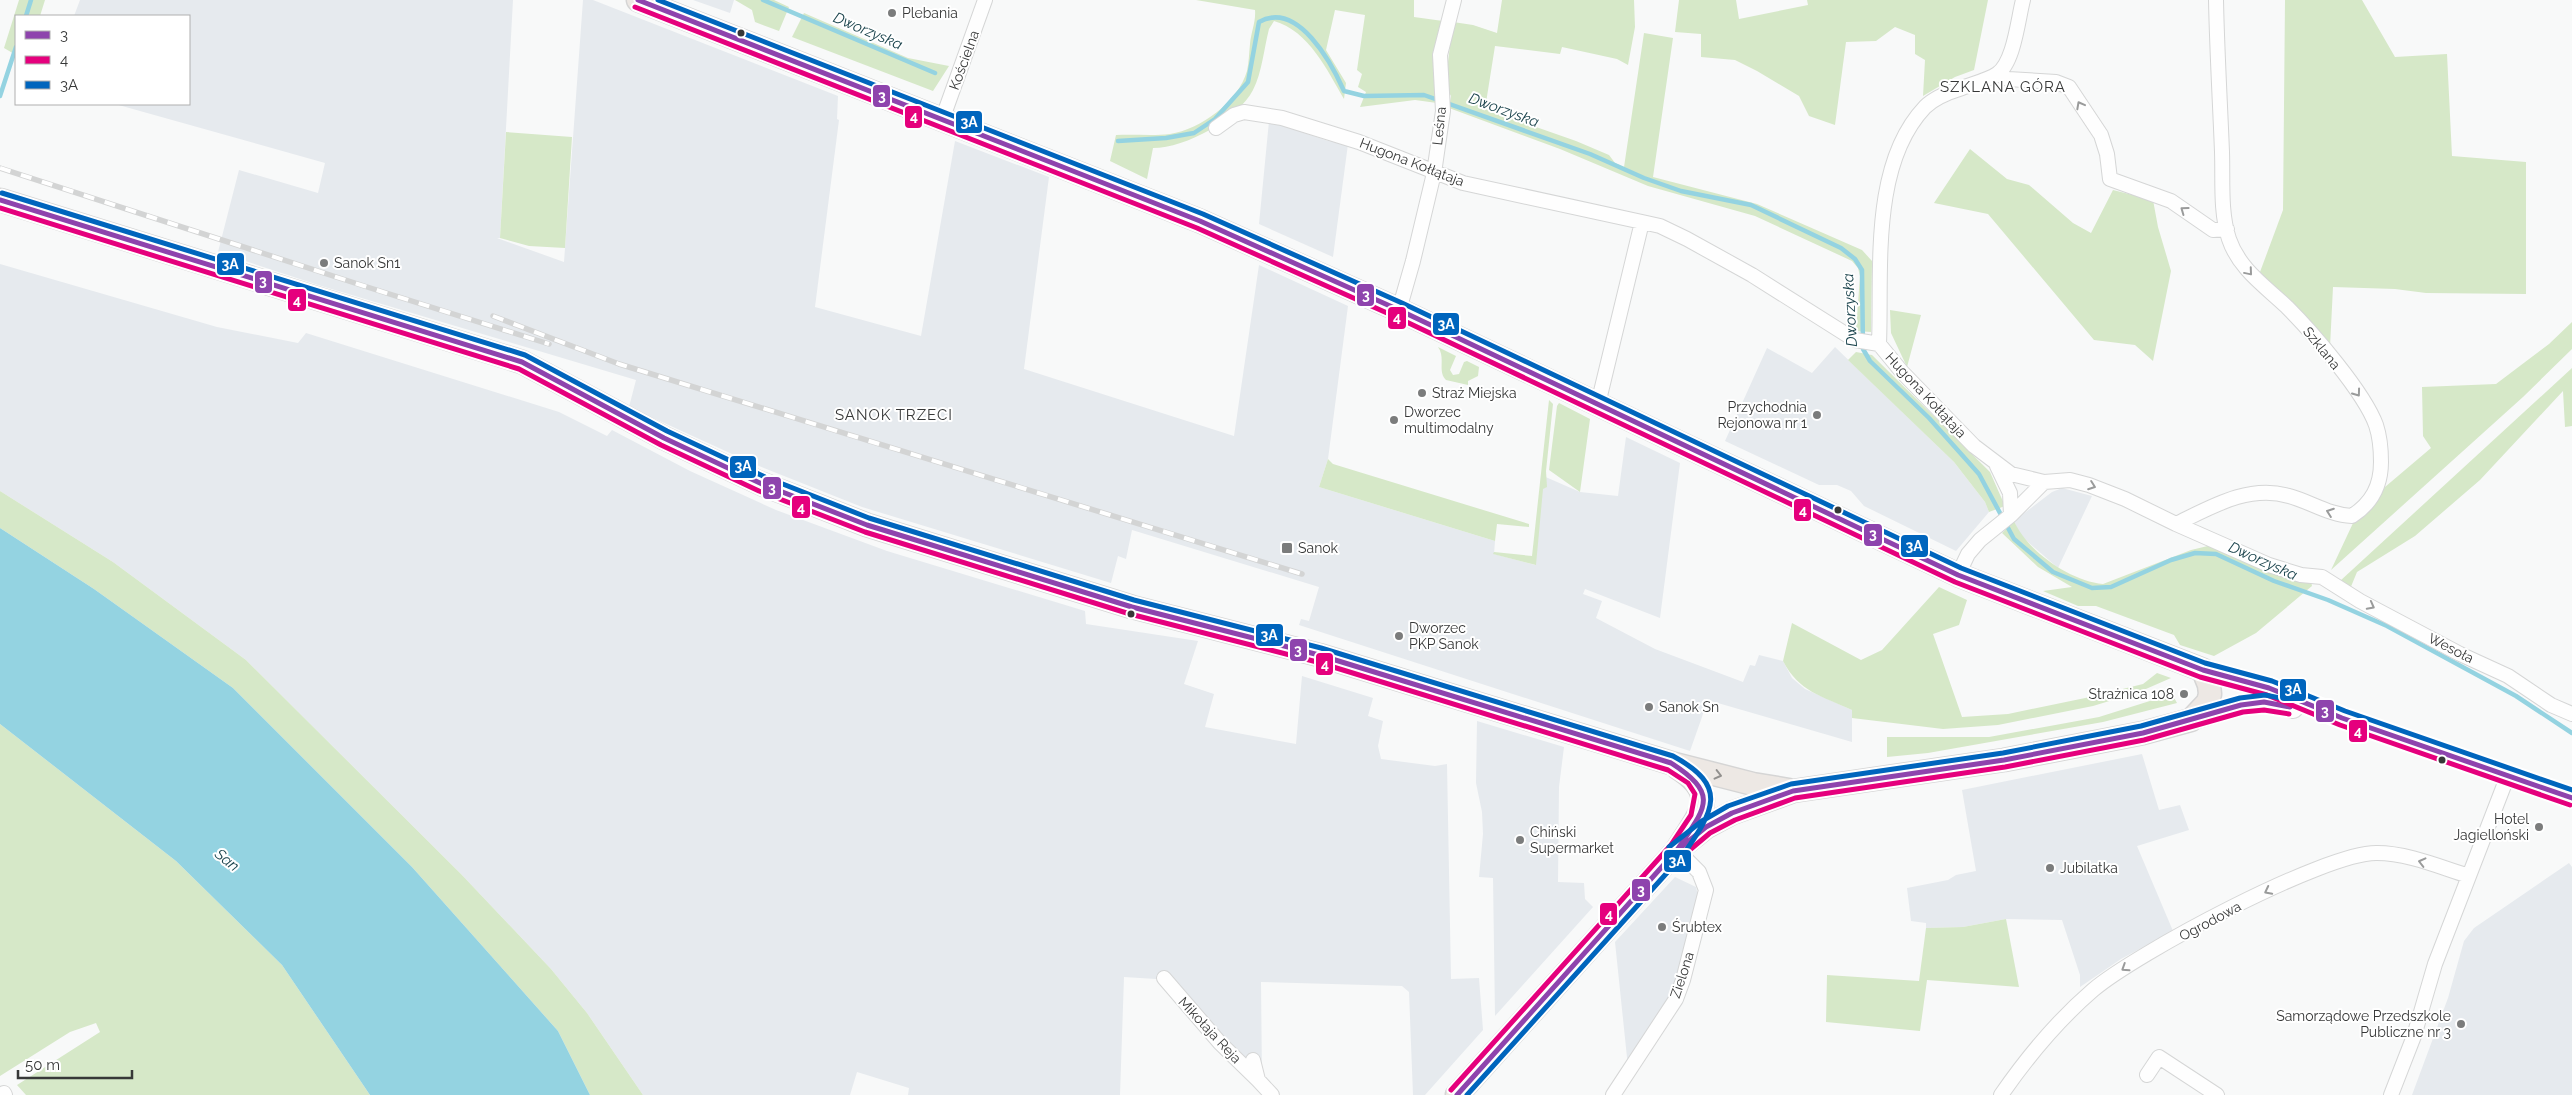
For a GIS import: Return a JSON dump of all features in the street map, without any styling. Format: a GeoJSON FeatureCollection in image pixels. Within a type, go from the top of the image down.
{"type":"FeatureCollection","features":[{"type":"Feature","properties":{"kind":"main road"},"geometry":{"type":"LineString","coordinates":[[638,0],[1200,221],[1399,310],[1958,575],[2203,670],[2209,685],[2210,694],[2208,702],[2191,720],[2004,760],[1793,791],[1732,813],[1706,827],[1677,850],[1457,1095]]}},
{"type":"Feature","properties":{"kind":"main road"},"geometry":{"type":"LineString","coordinates":[[0,200],[522,362],[664,438],[762,484],[867,525],[1132,607],[1319,655],[1671,763],[1753,784],[1793,791]]}},
{"type":"Feature","properties":{"kind":"main road"},"geometry":{"type":"LineString","coordinates":[[1671,763],[1699,784],[1704,800],[1701,811],[1677,850]]}},
{"type":"Feature","properties":{"kind":"street","name":"Kościelna"},"geometry":{"type":"LineString","coordinates":[[942,120],[986,0]]}},
{"type":"Feature","properties":{"kind":"street","name":"Leśna"},"geometry":{"type":"LineString","coordinates":[[1399,310],[1434,173],[1443,111],[1439,77],[1440,55],[1454,0]]}},
{"type":"Feature","properties":{"kind":"street"},"geometry":{"type":"LineString","coordinates":[[1879,344],[1884,205],[1897,153],[1907,132],[1926,106],[1949,92],[1997,74],[2006,65],[2023,0]]}},
{"type":"Feature","properties":{"kind":"street","name":"Szklana"},"geometry":{"type":"LineString","coordinates":[[2176,524],[2230,500],[2250,493],[2267,491],[2289,496],[2340,515],[2352,516],[2372,499],[2380,480],[2381,452],[2379,436],[2368,410],[2321,344],[2241,262],[2233,249],[2227,229],[2217,70],[2216,0]]}},
{"type":"Feature","properties":{"kind":"street"},"geometry":{"type":"LineString","coordinates":[[1997,74],[2008,79],[2056,82],[2069,87],[2101,135],[2107,154],[2110,179],[2171,201],[2214,230],[2227,229]]}},
{"type":"Feature","properties":{"kind":"street","name":"Hugona Kołłątaja"},"geometry":{"type":"LineString","coordinates":[[1216,128],[1234,115],[1244,112],[1282,118],[1359,142],[1434,173],[1471,185],[1660,226],[1752,275],[1855,340],[1879,344],[1902,372],[1974,446],[2011,474],[2044,482],[2070,480],[2088,485],[2125,499],[2269,565],[2301,575],[2322,577],[2329,582]]}},
{"type":"Feature","properties":{"kind":"street"},"geometry":{"type":"LineString","coordinates":[[1598,404],[1642,222]]}},
{"type":"Feature","properties":{"kind":"street","name":"Hugona Kołłątaja"},"geometry":{"type":"LineString","coordinates":[[1996,464],[2010,493],[2011,515]]}},
{"type":"Feature","properties":{"kind":"street"},"geometry":{"type":"LineString","coordinates":[[1958,575],[1968,554],[2044,482]]}},
{"type":"Feature","properties":{"kind":"street","name":"Wesoła"},"geometry":{"type":"LineString","coordinates":[[2329,582],[2460,654],[2508,676],[2551,705],[2572,714]]}},
{"type":"Feature","properties":{"kind":"street"},"geometry":{"type":"LineString","coordinates":[[2203,670],[2269,688],[2342,718],[2572,798]]}},
{"type":"Feature","properties":{"kind":"street"},"geometry":{"type":"LineString","coordinates":[[2191,720],[2241,705],[2264,702],[2342,718]]}},
{"type":"Feature","properties":{"kind":"street"},"geometry":{"type":"LineString","coordinates":[[2391,1095],[2414,1036],[2435,964],[2508,775]]}},
{"type":"Feature","properties":{"kind":"street","name":"Zielona"},"geometry":{"type":"LineString","coordinates":[[1614,1095],[1676,999],[1683,980],[1706,890],[1700,872],[1677,850]]}},
{"type":"Feature","properties":{"kind":"street","name":"Ogrodowa"},"geometry":{"type":"LineString","coordinates":[[2001,1095],[2023,1063],[2047,1035],[2100,985],[2163,946],[2276,887],[2332,863],[2358,855],[2377,853],[2435,865],[2468,876]]}},
{"type":"Feature","properties":{"kind":"street","name":"Mikołaja Reja"},"geometry":{"type":"LineString","coordinates":[[1164,978],[1220,1043],[1272,1095]]}},
{"type":"Feature","properties":{"kind":"street"},"geometry":{"type":"LineString","coordinates":[[2147,1076],[2159,1057],[2217,1095]]}},
{"type":"Feature","properties":{"kind":"street","name":"Mikołaja Reja"},"geometry":{"type":"LineString","coordinates":[[1253,1060],[1258,1080]]}},
{"type":"Feature","properties":{"kind":"shaded area"},"geometry":{"type":"Polygon","coordinates":[[[80,0],[513,0],[500,238],[497,238],[564,262],[583,0],[593,0],[838,96],[837,119],[839,120],[815,307],[921,336],[955,141],[1049,177],[1024,369],[1234,436],[1259,265],[1348,306],[1328,459],[1319,487],[1495,541],[1494,554],[1535,565],[1541,475],[1580,492],[1618,496],[1626,437],[1680,463],[1660,618],[1585,589],[1583,594],[1602,601],[1596,618],[1655,649],[1743,682],[1750,665],[1755,666],[1759,655],[1783,661],[1792,678],[1805,689],[1852,710],[1852,742],[1704,699],[1701,704],[1705,706],[1690,751],[1299,625],[1301,619],[1309,621],[1319,587],[1132,530],[1126,559],[1118,556],[1111,583],[862,507],[754,464],[629,407],[636,380],[318,285],[218,252],[239,170],[318,193],[325,163],[119,105],[190,105],[190,15],[74,15],[80,0]]]}},
{"type":"Feature","properties":{"kind":"shaded area"},"geometry":{"type":"Polygon","coordinates":[[[693,0],[734,0],[730,13],[693,0]]]}},
{"type":"Feature","properties":{"kind":"shaded area"},"geometry":{"type":"Polygon","coordinates":[[[1269,121],[1328,141],[1348,144],[1333,257],[1259,224],[1269,121]]]}},
{"type":"Feature","properties":{"kind":"shaded area"},"geometry":{"type":"Polygon","coordinates":[[[0,264],[217,327],[298,343],[306,333],[559,412],[607,436],[612,430],[690,471],[776,510],[887,551],[1085,611],[1086,624],[1198,641],[1184,684],[1214,694],[1205,727],[1296,744],[1302,676],[1373,698],[1368,716],[1383,721],[1378,746],[1381,759],[1435,766],[1447,764],[1451,979],[1479,978],[1483,1030],[1425,1095],[1413,1095],[1409,992],[1402,986],[1261,982],[1262,1079],[1172,980],[1124,977],[1120,1095],[908,1095],[909,1088],[857,1072],[850,1095],[643,1095],[587,1013],[551,969],[461,874],[246,660],[113,562],[0,491],[0,264]]]}},
{"type":"Feature","properties":{"kind":"shaded area"},"geometry":{"type":"Polygon","coordinates":[[[1835,347],[1954,462],[1985,502],[1989,512],[1956,551],[1864,506],[1851,491],[1837,485],[1819,485],[1725,441],[1767,348],[1812,373],[1835,347]]]}},
{"type":"Feature","properties":{"kind":"shaded area"},"geometry":{"type":"Polygon","coordinates":[[[2062,488],[2092,496],[2058,568],[2020,535],[2014,521],[2052,492],[2062,488]]]}},
{"type":"Feature","properties":{"kind":"shaded area"},"geometry":{"type":"Polygon","coordinates":[[[1477,721],[1564,747],[1559,787],[1558,882],[1584,883],[1585,899],[1593,907],[1495,1016],[1493,878],[1479,877],[1483,834],[1482,812],[1476,783],[1477,721]]]}},
{"type":"Feature","properties":{"kind":"shaded area"},"geometry":{"type":"Polygon","coordinates":[[[2142,754],[2159,810],[2180,805],[2189,830],[2137,846],[2173,931],[2121,959],[2080,987],[2080,975],[2062,920],[2006,919],[1963,927],[1926,928],[1926,923],[1911,921],[1907,888],[1948,880],[1956,875],[1976,871],[1962,790],[2142,754]]]}},
{"type":"Feature","properties":{"kind":"shaded area"},"geometry":{"type":"Polygon","coordinates":[[[2569,863],[2572,867],[2572,1095],[2412,1095],[2448,998],[2464,941],[2474,928],[2569,863]]]}},
{"type":"Feature","properties":{"kind":"shaded area"},"geometry":{"type":"Polygon","coordinates":[[[1675,877],[1696,887],[1699,900],[1674,996],[1628,1067],[1615,942],[1675,877]]]}},
{"type":"Feature","properties":{"kind":"green space"},"geometry":{"type":"Polygon","coordinates":[[[19,0],[45,0],[40,15],[15,15],[15,54],[4,48],[19,0]]]}},
{"type":"Feature","properties":{"kind":"green space"},"geometry":{"type":"Polygon","coordinates":[[[735,0],[774,0],[789,7],[779,31],[755,22],[752,10],[735,0]]]}},
{"type":"Feature","properties":{"kind":"green space"},"geometry":{"type":"Polygon","coordinates":[[[1196,0],[1414,0],[1414,17],[1443,21],[1437,103],[1415,100],[1360,107],[1366,92],[1358,87],[1362,74],[1357,70],[1365,15],[1335,10],[1326,50],[1346,83],[1344,99],[1324,64],[1307,42],[1286,26],[1274,21],[1269,29],[1256,83],[1246,101],[1236,111],[1210,130],[1180,143],[1153,148],[1147,179],[1110,161],[1116,135],[1170,134],[1194,126],[1206,120],[1227,103],[1236,93],[1247,71],[1255,10],[1196,0]]]}},
{"type":"Feature","properties":{"kind":"green space"},"geometry":{"type":"Polygon","coordinates":[[[1502,0],[1634,0],[1635,27],[1628,65],[1617,59],[1562,47],[1560,54],[1495,46],[1485,109],[1576,141],[1609,155],[1615,163],[1624,167],[1644,33],[1673,38],[1653,177],[1757,204],[1862,250],[1872,261],[1871,332],[1856,331],[1860,276],[1858,268],[1852,261],[1755,216],[1648,186],[1560,149],[1449,108],[1451,96],[1445,86],[1453,22],[1473,25],[1497,33],[1502,0]]]}},
{"type":"Feature","properties":{"kind":"green space"},"geometry":{"type":"Polygon","coordinates":[[[1679,0],[1736,0],[1739,19],[1808,5],[1807,0],[1988,0],[1974,70],[1955,77],[1923,96],[1925,60],[1915,54],[1915,35],[1895,27],[1876,41],[1846,42],[1835,125],[1809,116],[1799,96],[1757,71],[1735,60],[1701,57],[1701,34],[1675,32],[1679,0]]]}},
{"type":"Feature","properties":{"kind":"green space"},"geometry":{"type":"Polygon","coordinates":[[[2285,0],[2362,0],[2395,57],[2447,54],[2452,156],[2526,162],[2526,294],[2426,293],[2395,289],[2333,287],[2330,347],[2313,324],[2260,272],[2283,210],[2285,0]]]}},
{"type":"Feature","properties":{"kind":"green space"},"geometry":{"type":"Polygon","coordinates":[[[804,13],[908,58],[949,66],[933,91],[792,37],[804,13]]]}},
{"type":"Feature","properties":{"kind":"green space"},"geometry":{"type":"Polygon","coordinates":[[[506,132],[572,137],[565,248],[529,246],[500,238],[506,132]]]}},
{"type":"Feature","properties":{"kind":"green space"},"geometry":{"type":"Polygon","coordinates":[[[1970,149],[2007,179],[2029,185],[2073,223],[2091,233],[2113,190],[2153,200],[2158,227],[2171,271],[2153,361],[2135,345],[2094,340],[1988,214],[1934,203],[1970,149]]]}},
{"type":"Feature","properties":{"kind":"green space"},"geometry":{"type":"Polygon","coordinates":[[[1890,310],[1921,315],[1907,367],[1891,333],[1890,310]]]}},
{"type":"Feature","properties":{"kind":"green space"},"geometry":{"type":"Polygon","coordinates":[[[2572,322],[2572,349],[2523,397],[2331,570],[2354,521],[2369,510],[2385,487],[2431,448],[2423,436],[2422,387],[2496,384],[2549,344],[2572,322]]]}},
{"type":"Feature","properties":{"kind":"green space"},"geometry":{"type":"Polygon","coordinates":[[[1438,347],[1456,356],[1450,370],[1453,375],[1459,374],[1464,362],[1467,361],[1479,367],[1478,376],[1468,381],[1468,385],[1446,380],[1442,373],[1441,356],[1438,347]]]}},
{"type":"Feature","properties":{"kind":"green space"},"geometry":{"type":"Polygon","coordinates":[[[1856,352],[1872,355],[1990,472],[2005,506],[1989,512],[1985,502],[1954,462],[1848,360],[1856,352]]]}},
{"type":"Feature","properties":{"kind":"green space"},"geometry":{"type":"Polygon","coordinates":[[[2572,368],[2572,426],[2565,427],[2563,391],[2480,480],[2415,536],[2357,572],[2350,589],[2340,581],[2572,368]]]}},
{"type":"Feature","properties":{"kind":"green space"},"geometry":{"type":"Polygon","coordinates":[[[1549,400],[1553,404],[1546,471],[1547,487],[1543,489],[1536,565],[1493,554],[1494,552],[1532,556],[1549,400]]]}},
{"type":"Feature","properties":{"kind":"green space"},"geometry":{"type":"Polygon","coordinates":[[[1559,403],[1590,419],[1580,492],[1549,470],[1557,406],[1559,403]]]}},
{"type":"Feature","properties":{"kind":"green space"},"geometry":{"type":"Polygon","coordinates":[[[1328,459],[1333,464],[1529,524],[1529,527],[1497,524],[1495,541],[1319,487],[1328,459]]]}},
{"type":"Feature","properties":{"kind":"green space"},"geometry":{"type":"Polygon","coordinates":[[[0,491],[113,562],[246,660],[461,874],[551,969],[587,1013],[643,1095],[590,1095],[558,1031],[412,867],[233,688],[94,589],[0,528],[0,491]]]}},
{"type":"Feature","properties":{"kind":"green space"},"geometry":{"type":"Polygon","coordinates":[[[2014,521],[2029,543],[2051,563],[2090,582],[2103,584],[2191,550],[2212,545],[2311,581],[2312,586],[2256,633],[2214,656],[2180,645],[2174,635],[2096,606],[2078,606],[2043,591],[2072,587],[2038,567],[2002,533],[2014,521]]]}},
{"type":"Feature","properties":{"kind":"green space"},"geometry":{"type":"Polygon","coordinates":[[[1939,587],[1967,600],[1959,625],[1933,634],[1962,717],[2008,714],[2090,697],[2143,684],[2157,673],[2171,678],[2139,692],[2093,706],[1998,725],[1943,729],[1852,718],[1852,710],[1821,697],[1796,680],[1783,661],[1792,623],[1861,660],[1882,650],[1939,587]]]}},
{"type":"Feature","properties":{"kind":"green space"},"geometry":{"type":"Polygon","coordinates":[[[2172,694],[2177,703],[2103,722],[1928,753],[1887,757],[1887,737],[1989,737],[2099,717],[2172,694]]]}},
{"type":"Feature","properties":{"kind":"green space"},"geometry":{"type":"Polygon","coordinates":[[[0,724],[176,861],[282,965],[370,1095],[26,1095],[17,1085],[100,1032],[96,1023],[70,1032],[0,1076],[0,724]]]}},
{"type":"Feature","properties":{"kind":"green space"},"geometry":{"type":"Polygon","coordinates":[[[2006,919],[2019,987],[1927,980],[1920,1031],[1826,1022],[1827,975],[1919,981],[1926,928],[1963,927],[2006,919]]]}},
{"type":"Feature","properties":{"kind":"water","name":"San"},"geometry":{"type":"Polygon","coordinates":[[[0,528],[94,589],[233,688],[412,867],[558,1031],[590,1095],[370,1095],[282,965],[176,861],[0,724],[0,528]]]}},
{"type":"Feature","properties":{"kind":"waterway"},"geometry":{"type":"LineString","coordinates":[[26,15],[31,0]]}},
{"type":"Feature","properties":{"kind":"waterway","name":"Dworzyska"},"geometry":{"type":"LineString","coordinates":[[763,0],[935,73]]}},
{"type":"Feature","properties":{"kind":"waterway","name":"Dworzyska"},"geometry":{"type":"LineString","coordinates":[[1118,141],[1166,138],[1194,133],[1215,119],[1248,82],[1259,22],[1273,18],[1287,20],[1300,27],[1312,38],[1331,66],[1344,91],[1364,96],[1424,95],[1590,154],[1644,178],[1681,191],[1751,205],[1841,248],[1855,259],[1862,270],[1863,349],[1870,361],[1929,418],[1979,474],[2014,539],[2053,572],[2092,588],[2111,587],[2171,560],[2195,553],[2216,554],[2274,581],[2328,600],[2387,626],[2516,696],[2572,733]]}},
{"type":"Feature","properties":{"kind":"waterway"},"geometry":{"type":"LineString","coordinates":[[0,96],[15,50]]}},
{"type":"Feature","properties":{"kind":"railway"},"geometry":{"type":"LineString","coordinates":[[0,168],[549,344]]}},
{"type":"Feature","properties":{"kind":"railway"},"geometry":{"type":"LineString","coordinates":[[493,316],[619,364],[1302,574]]}},
{"type":"Feature","properties":{"kind":"transit line","name":"3"},"geometry":{"type":"LineString","coordinates":[[638,0],[1200,221],[1399,310],[1958,575],[2203,670],[2269,688],[2342,718],[2572,798]]}},
{"type":"Feature","properties":{"kind":"transit line","name":"3A"},"geometry":{"type":"LineString","coordinates":[[658,0],[1203,214],[1402,303],[1961,568],[2205,663],[2272,681],[2345,711],[2572,790]]}},
{"type":"Feature","properties":{"kind":"transit line","name":"4"},"geometry":{"type":"LineString","coordinates":[[635,7],[1197,228],[1396,317],[1955,582],[2200,677],[2267,695],[2340,725],[2570,805]]}},
{"type":"Feature","properties":{"kind":"transit line","name":"3A"},"geometry":{"type":"LineString","coordinates":[[2,193],[525,355],[667,431],[765,477],[869,518],[1134,600],[1321,648],[1673,756],[1691,767],[1703,778],[1709,789],[1711,801],[1708,813],[1694,839],[1683,855],[1467,1095]]}},
{"type":"Feature","properties":{"kind":"transit line","name":"3"},"geometry":{"type":"LineString","coordinates":[[0,200],[522,362],[664,438],[762,484],[867,525],[1132,607],[1319,655],[1671,763],[1687,774],[1697,784],[1702,794],[1701,812],[1695,823],[1677,850],[1457,1095]]}},
{"type":"Feature","properties":{"kind":"transit line","name":"4"},"geometry":{"type":"LineString","coordinates":[[0,208],[519,369],[661,445],[759,491],[865,532],[1130,614],[1317,662],[1668,770],[1688,783],[1695,794],[1691,815],[1671,845],[1451,1090]]}},
{"type":"Feature","properties":{"kind":"transit line","name":"3A"},"geometry":{"type":"LineString","coordinates":[[1669,847],[1702,821],[1728,806],[1791,784],[2003,753],[2141,726],[2240,698],[2265,695],[2291,700]]}},
{"type":"Feature","properties":{"kind":"transit line","name":"3"},"geometry":{"type":"LineString","coordinates":[[1674,853],[1706,827],[1732,813],[1793,791],[2004,760],[2143,733],[2241,705],[2264,702],[2290,707]]}},
{"type":"Feature","properties":{"kind":"transit line","name":"4"},"geometry":{"type":"LineString","coordinates":[[1679,859],[1710,833],[1735,820],[1795,798],[2005,767],[2144,740],[2243,712],[2264,710],[2289,714]]}},
{"type":"Feature","properties":{"kind":"place","name":"Plebania"},"geometry":{"type":"Point","coordinates":[892,13]}},
{"type":"Feature","properties":{"kind":"place","name":"Sanok Sn1"},"geometry":{"type":"Point","coordinates":[324,263]}},
{"type":"Feature","properties":{"kind":"place","name":"Straż Miejska"},"geometry":{"type":"Point","coordinates":[1422,393]}},
{"type":"Feature","properties":{"kind":"place","name":"Przychodnia Rejonowa nr 1"},"geometry":{"type":"Point","coordinates":[1817,415]}},
{"type":"Feature","properties":{"kind":"place","name":"Dworzec multimodalny"},"geometry":{"type":"Point","coordinates":[1394,420]}},
{"type":"Feature","properties":{"kind":"place","name":"Sanok"},"geometry":{"type":"Point","coordinates":[1287,548]}},
{"type":"Feature","properties":{"kind":"place","name":"Dworzec PKP Sanok"},"geometry":{"type":"Point","coordinates":[1399,636]}},
{"type":"Feature","properties":{"kind":"place","name":"Strażnica 108"},"geometry":{"type":"Point","coordinates":[2184,694]}},
{"type":"Feature","properties":{"kind":"place","name":"Sanok Sn"},"geometry":{"type":"Point","coordinates":[1649,707]}},
{"type":"Feature","properties":{"kind":"place","name":"Hotel Jagielloński"},"geometry":{"type":"Point","coordinates":[2539,827]}},
{"type":"Feature","properties":{"kind":"place","name":"Chiński Supermarket"},"geometry":{"type":"Point","coordinates":[1520,840]}},
{"type":"Feature","properties":{"kind":"place","name":"Jubilatka"},"geometry":{"type":"Point","coordinates":[2050,868]}},
{"type":"Feature","properties":{"kind":"place","name":"Śrubtex"},"geometry":{"type":"Point","coordinates":[1662,927]}},
{"type":"Feature","properties":{"kind":"place","name":"Samorządowe Przedszkole Publiczne nr 3"},"geometry":{"type":"Point","coordinates":[2461,1024]}},
{"type":"Feature","properties":{"kind":"district","name":"SZKLANA GÓRA"},"geometry":{"type":"Point","coordinates":[2003,87]}},
{"type":"Feature","properties":{"kind":"district","name":"SANOK TRZECI"},"geometry":{"type":"Point","coordinates":[894,415]}}]}
